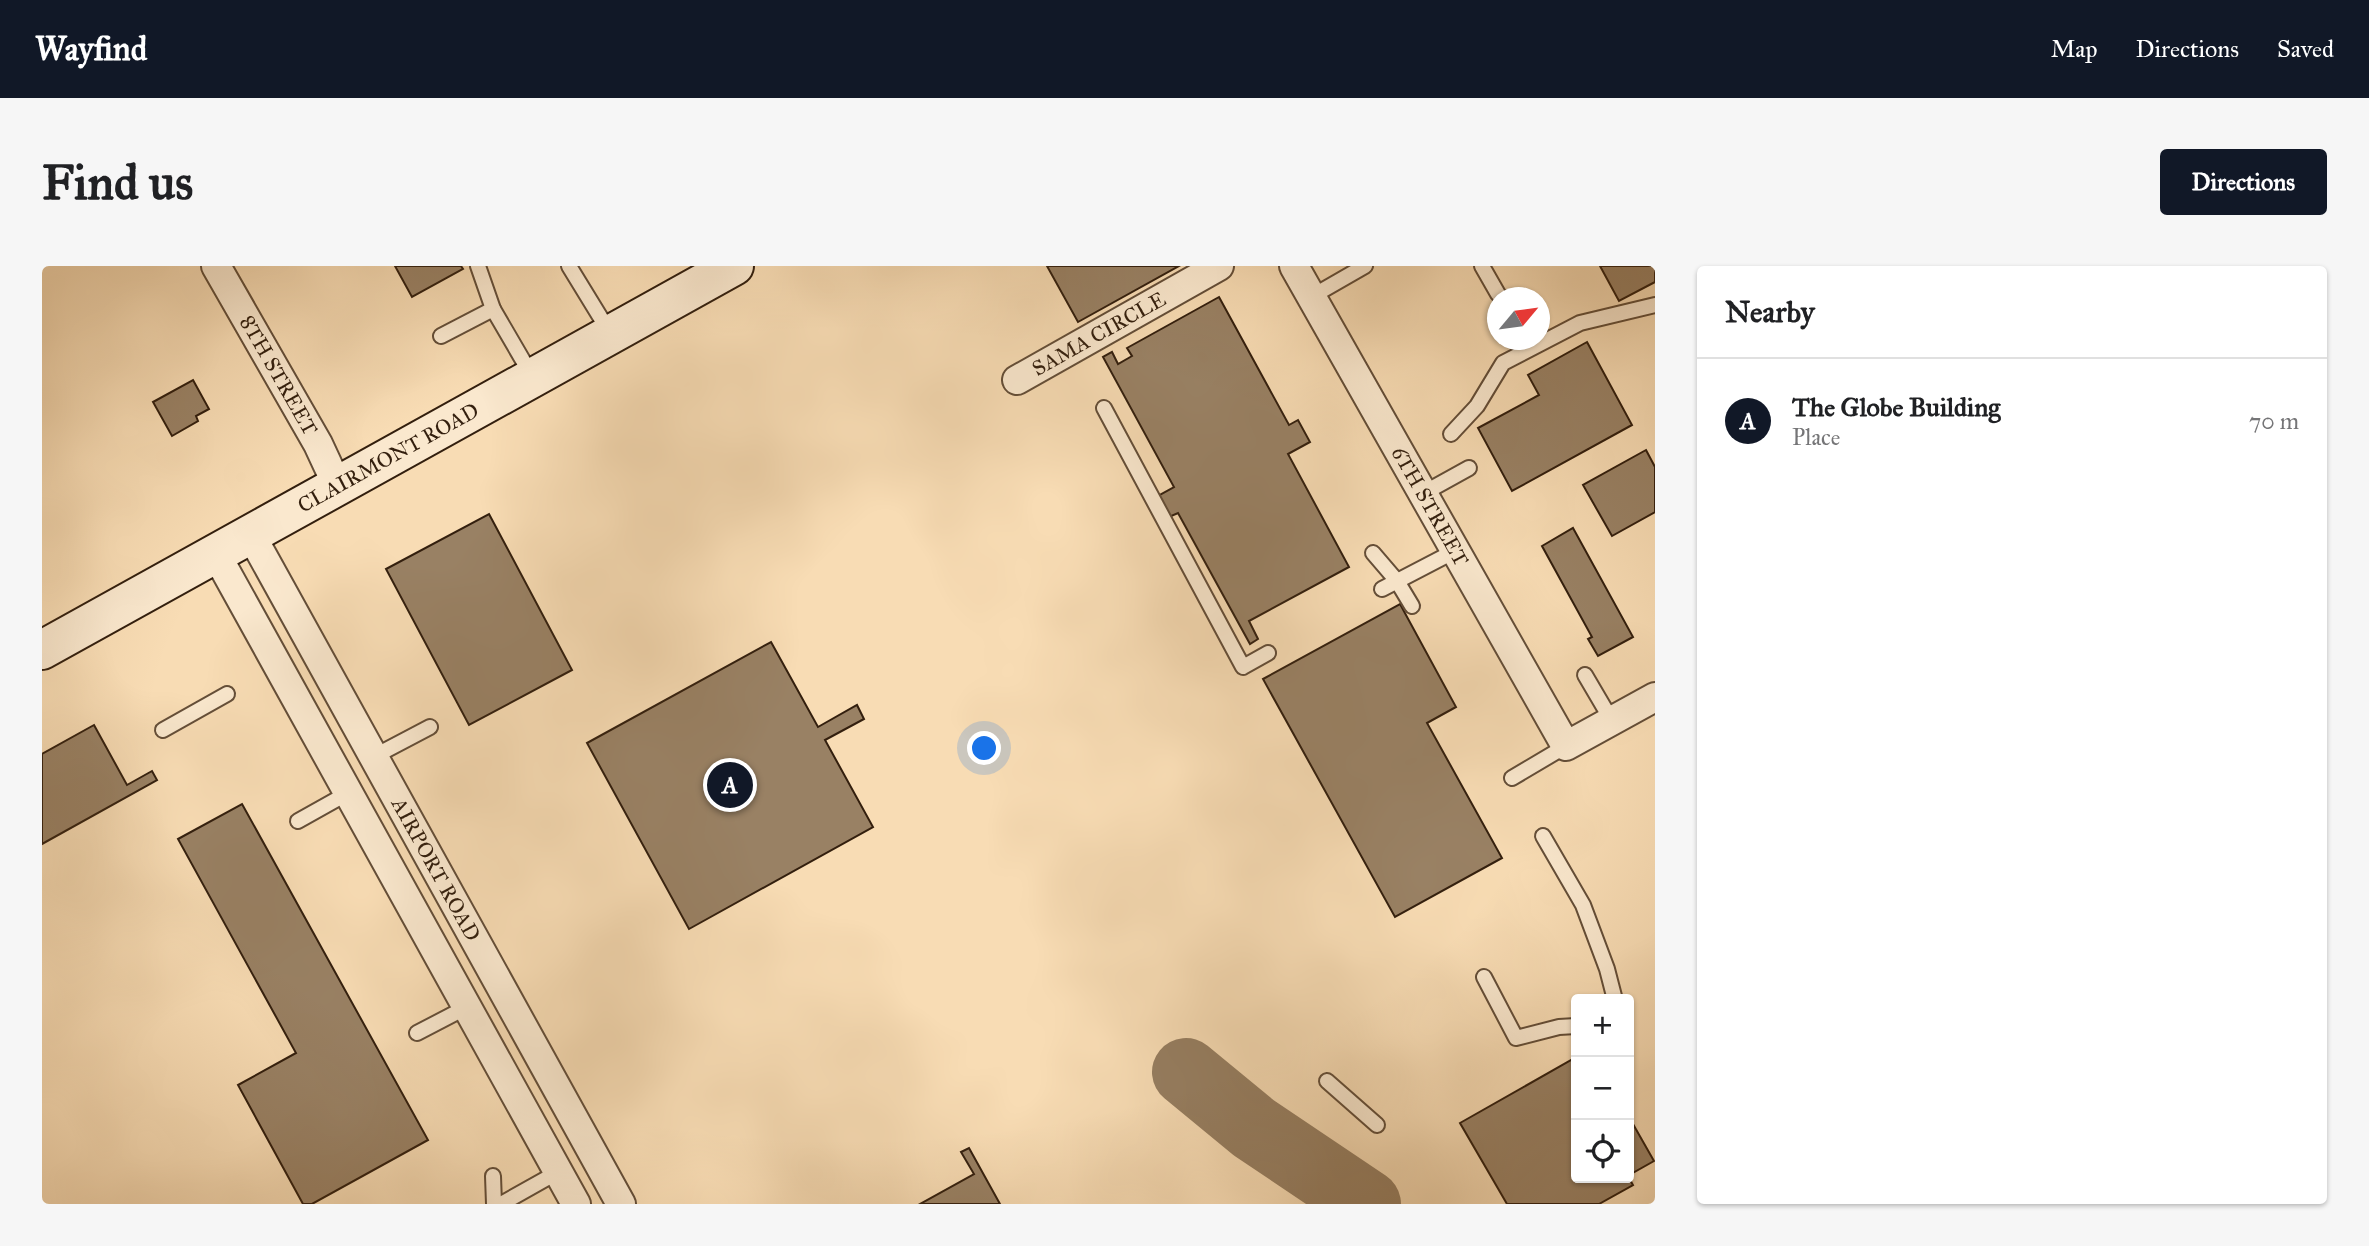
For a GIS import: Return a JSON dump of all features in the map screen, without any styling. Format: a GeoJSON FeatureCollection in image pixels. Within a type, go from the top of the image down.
{"type":"FeatureCollection","features":[{"type":"Feature","properties":{"kind":"main road","name":"CLAIRMONT ROAD"},"geometry":{"type":"LineString","coordinates":[[42,650],[734,266]]}},
{"type":"Feature","properties":{"kind":"street","name":"8TH STREET"},"geometry":{"type":"LineString","coordinates":[[216,266],[318,444],[338,487]]}},
{"type":"Feature","properties":{"kind":"street","name":"SAMA CIRCLE"},"geometry":{"type":"LineString","coordinates":[[1017,380],[1219,266]]}},
{"type":"Feature","properties":{"kind":"street","name":"6TH STREET"},"geometry":{"type":"LineString","coordinates":[[1294,266],[1566,746]]}},
{"type":"Feature","properties":{"kind":"street","name":"AIRPORT ROAD"},"geometry":{"type":"LineString","coordinates":[[251,535],[621,1204]]}},
{"type":"Feature","properties":{"kind":"street","name":"AIRPORT ROAD"},"geometry":{"type":"LineString","coordinates":[[216,554],[576,1204]]}},
{"type":"Feature","properties":{"kind":"street"},"geometry":{"type":"LineString","coordinates":[[1566,746],[1655,697]]}},
{"type":"Feature","properties":{"kind":"lane"},"geometry":{"type":"LineString","coordinates":[[478,266],[492,309],[533,378]]}},
{"type":"Feature","properties":{"kind":"lane"},"geometry":{"type":"LineString","coordinates":[[569,266],[610,335]]}},
{"type":"Feature","properties":{"kind":"lane"},"geometry":{"type":"LineString","coordinates":[[1311,297],[1365,266]]}},
{"type":"Feature","properties":{"kind":"lane"},"geometry":{"type":"LineString","coordinates":[[1482,266],[1494,287]]}},
{"type":"Feature","properties":{"kind":"lane"},"geometry":{"type":"LineString","coordinates":[[1634,309],[1655,294]]}},
{"type":"Feature","properties":{"kind":"lane"},"geometry":{"type":"LineString","coordinates":[[1451,434],[1477,406],[1503,363],[1580,323],[1655,305]]}},
{"type":"Feature","properties":{"kind":"lane"},"geometry":{"type":"LineString","coordinates":[[441,336],[492,309]]}},
{"type":"Feature","properties":{"kind":"lane"},"geometry":{"type":"LineString","coordinates":[[1104,408],[1243,667],[1268,653]]}},
{"type":"Feature","properties":{"kind":"lane"},"geometry":{"type":"LineString","coordinates":[[1422,494],[1469,468]]}},
{"type":"Feature","properties":{"kind":"lane"},"geometry":{"type":"LineString","coordinates":[[1382,589],[1455,551]]}},
{"type":"Feature","properties":{"kind":"lane"},"geometry":{"type":"LineString","coordinates":[[1373,553],[1397,581],[1412,607]]}},
{"type":"Feature","properties":{"kind":"lane"},"geometry":{"type":"LineString","coordinates":[[1585,675],[1612,721]]}},
{"type":"Feature","properties":{"kind":"lane"},"geometry":{"type":"LineString","coordinates":[[163,730],[227,694]]}},
{"type":"Feature","properties":{"kind":"lane"},"geometry":{"type":"LineString","coordinates":[[373,757],[430,727]]}},
{"type":"Feature","properties":{"kind":"lane"},"geometry":{"type":"LineString","coordinates":[[1512,778],[1566,746]]}},
{"type":"Feature","properties":{"kind":"lane"},"geometry":{"type":"LineString","coordinates":[[298,821],[348,793]]}},
{"type":"Feature","properties":{"kind":"lane"},"geometry":{"type":"LineString","coordinates":[[1543,836],[1583,905],[1613,994]]}},
{"type":"Feature","properties":{"kind":"lane"},"geometry":{"type":"LineString","coordinates":[[1484,977],[1516,1038],[1571,1026]]}},
{"type":"Feature","properties":{"kind":"lane"},"geometry":{"type":"LineString","coordinates":[[417,1033],[467,1007]]}},
{"type":"Feature","properties":{"kind":"lane"},"geometry":{"type":"LineString","coordinates":[[1327,1082],[1377,1125]]}},
{"type":"Feature","properties":{"kind":"lane"},"geometry":{"type":"LineString","coordinates":[[501,1204],[558,1171]]}},
{"type":"Feature","properties":{"kind":"lane"},"geometry":{"type":"LineString","coordinates":[[493,1176],[494,1204]]}},
{"type":"Feature","properties":{"kind":"building"},"geometry":{"type":"Polygon","coordinates":[[[395,266],[461,266],[463,269],[412,297],[395,266]]]}},
{"type":"Feature","properties":{"kind":"building"},"geometry":{"type":"Polygon","coordinates":[[[1047,266],[1179,266],[1078,322],[1047,266]]]}},
{"type":"Feature","properties":{"kind":"building"},"geometry":{"type":"Polygon","coordinates":[[[1600,266],[1655,266],[1655,282],[1619,301],[1600,266]]]}},
{"type":"Feature","properties":{"kind":"building"},"geometry":{"type":"Polygon","coordinates":[[[1219,297],[1289,425],[1298,420],[1310,442],[1288,454],[1349,567],[1249,621],[1258,639],[1250,644],[1178,513],[1169,517],[1158,496],[1174,487],[1103,357],[1112,352],[1118,364],[1132,356],[1127,348],[1219,297]]]}},
{"type":"Feature","properties":{"kind":"building"},"geometry":{"type":"Polygon","coordinates":[[[1587,342],[1632,425],[1512,491],[1478,428],[1539,395],[1528,375],[1587,342]]]}},
{"type":"Feature","properties":{"kind":"building"},"geometry":{"type":"Polygon","coordinates":[[[193,380],[209,409],[196,416],[198,421],[172,436],[153,402],[193,380]]]}},
{"type":"Feature","properties":{"kind":"building"},"geometry":{"type":"Polygon","coordinates":[[[1646,450],[1655,467],[1655,512],[1612,536],[1583,485],[1646,450]]]}},
{"type":"Feature","properties":{"kind":"building"},"geometry":{"type":"Polygon","coordinates":[[[489,514],[572,670],[469,725],[386,569],[489,514]]]}},
{"type":"Feature","properties":{"kind":"building"},"geometry":{"type":"Polygon","coordinates":[[[1573,528],[1633,637],[1598,656],[1588,639],[1592,637],[1542,546],[1573,528]]]}},
{"type":"Feature","properties":{"kind":"building"},"geometry":{"type":"Polygon","coordinates":[[[1400,604],[1456,707],[1427,723],[1502,858],[1395,917],[1263,679],[1400,604]]]}},
{"type":"Feature","properties":{"kind":"building"},"geometry":{"type":"Polygon","coordinates":[[[771,642],[818,727],[857,705],[864,719],[825,740],[873,827],[689,929],[587,743],[771,642]]]}},
{"type":"Feature","properties":{"kind":"building"},"geometry":{"type":"Polygon","coordinates":[[[94,725],[127,785],[152,771],[157,780],[42,844],[42,754],[94,725]]]}},
{"type":"Feature","properties":{"kind":"building"},"geometry":{"type":"Polygon","coordinates":[[[242,804],[428,1140],[312,1204],[303,1204],[238,1085],[296,1053],[178,839],[242,804]]]}},
{"type":"Feature","properties":{"kind":"building"},"geometry":{"type":"Polygon","coordinates":[[[1571,1060],[1571,1183],[1633,1185],[1599,1204],[1507,1204],[1460,1123],[1571,1060]]]}},
{"type":"Feature","properties":{"kind":"building"},"geometry":{"type":"Polygon","coordinates":[[[1634,1126],[1654,1161],[1634,1172],[1634,1126]]]}},
{"type":"Feature","properties":{"kind":"building"},"geometry":{"type":"Polygon","coordinates":[[[969,1148],[1000,1204],[920,1204],[974,1174],[961,1152],[969,1148]]]}},
{"type":"Feature","properties":{"kind":"taxiway"},"geometry":{"type":"LineString","coordinates":[[1186,1072],[1254,1128],[1367,1204]]}},
{"type":"Feature","properties":{"kind":"place","name":"The Globe Building"},"geometry":{"type":"Point","coordinates":[730,785]}}]}
